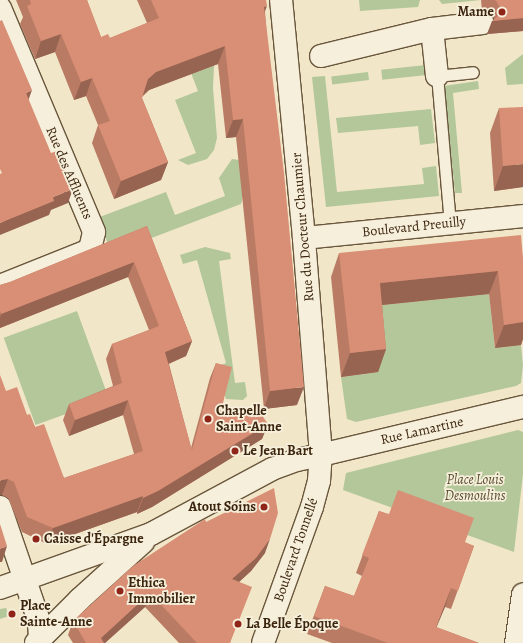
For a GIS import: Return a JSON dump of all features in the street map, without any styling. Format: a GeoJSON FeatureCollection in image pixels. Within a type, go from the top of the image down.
{"type":"FeatureCollection","features":[{"type":"Feature","properties":{"kind":"street","name":"Rue du Docteur Chaumier"},"geometry":{"type":"LineString","coordinates":[[281,0],[304,238],[321,455]]}},
{"type":"Feature","properties":{"kind":"street","name":"Rue des Affluents"},"geometry":{"type":"LineString","coordinates":[[0,286],[90,250],[94,232],[1,16]]}},
{"type":"Feature","properties":{"kind":"street"},"geometry":{"type":"LineString","coordinates":[[321,56],[432,29],[483,23]]}},
{"type":"Feature","properties":{"kind":"street"},"geometry":{"type":"LineString","coordinates":[[432,29],[437,76]]}},
{"type":"Feature","properties":{"kind":"street","name":"Boulevard Preuilly"},"geometry":{"type":"LineString","coordinates":[[304,238],[523,216]]}},
{"type":"Feature","properties":{"kind":"street","name":"Rue Lamartine"},"geometry":{"type":"LineString","coordinates":[[321,455],[523,407]]}},
{"type":"Feature","properties":{"kind":"street"},"geometry":{"type":"LineString","coordinates":[[0,588],[151,534],[267,472],[297,460],[321,455]]}},
{"type":"Feature","properties":{"kind":"street","name":"Boulevard Tonnellé"},"geometry":{"type":"LineString","coordinates":[[263,643],[312,507],[319,481],[321,455]]}},
{"type":"Feature","properties":{"kind":"street"},"geometry":{"type":"LineString","coordinates":[[0,507],[39,621],[38,640]]}},
{"type":"Feature","properties":{"kind":"street"},"geometry":{"type":"LineString","coordinates":[[38,640],[151,534]]}},
{"type":"Feature","properties":{"kind":"street"},"geometry":{"type":"LineString","coordinates":[[519,640],[523,595]]}},
{"type":"Feature","properties":{"kind":"lane"},"geometry":{"type":"LineString","coordinates":[[450,224],[437,76],[472,72]]}},
{"type":"Feature","properties":{"kind":"green space"},"geometry":{"type":"Polygon","coordinates":[[[359,0],[420,0],[418,7],[360,11],[359,0]]]}},
{"type":"Feature","properties":{"kind":"green space"},"geometry":{"type":"Polygon","coordinates":[[[439,0],[481,0],[442,4],[439,0]]]}},
{"type":"Feature","properties":{"kind":"green space"},"geometry":{"type":"Polygon","coordinates":[[[215,44],[213,88],[217,138],[214,150],[207,159],[188,165],[178,160],[196,153],[175,100],[198,91],[191,73],[215,44]]]}},
{"type":"Feature","properties":{"kind":"green space"},"geometry":{"type":"Polygon","coordinates":[[[523,54],[523,84],[507,85],[505,68],[523,54]]]}},
{"type":"Feature","properties":{"kind":"green space"},"geometry":{"type":"Polygon","coordinates":[[[426,65],[427,75],[382,80],[381,70],[426,65]]]}},
{"type":"Feature","properties":{"kind":"green space"},"geometry":{"type":"Polygon","coordinates":[[[368,72],[369,80],[332,84],[331,77],[368,72]]]}},
{"type":"Feature","properties":{"kind":"green space"},"geometry":{"type":"Polygon","coordinates":[[[325,76],[337,192],[424,184],[422,168],[436,166],[439,196],[326,207],[312,77],[325,76]]]}},
{"type":"Feature","properties":{"kind":"green space"},"geometry":{"type":"Polygon","coordinates":[[[478,81],[479,89],[453,93],[462,193],[455,193],[444,86],[478,81]]]}},
{"type":"Feature","properties":{"kind":"green space"},"geometry":{"type":"Polygon","coordinates":[[[431,109],[435,143],[420,145],[418,126],[338,133],[336,118],[431,109]]]}},
{"type":"Feature","properties":{"kind":"green space"},"geometry":{"type":"Polygon","coordinates":[[[232,159],[239,160],[243,196],[241,204],[112,253],[97,218],[166,192],[175,215],[225,196],[219,178],[232,159]]]}},
{"type":"Feature","properties":{"kind":"green space"},"geometry":{"type":"Polygon","coordinates":[[[205,247],[230,253],[231,259],[219,261],[235,383],[245,382],[247,396],[243,400],[226,399],[216,367],[226,363],[197,260],[183,264],[180,255],[205,247]]]}},
{"type":"Feature","properties":{"kind":"green space"},"geometry":{"type":"Polygon","coordinates":[[[489,294],[495,348],[521,345],[523,365],[521,383],[516,386],[356,422],[347,419],[341,377],[378,372],[372,306],[489,294]]]}},
{"type":"Feature","properties":{"kind":"green space"},"geometry":{"type":"Polygon","coordinates":[[[77,311],[109,398],[36,425],[4,338],[77,311]]]}},
{"type":"Feature","properties":{"kind":"green space","name":"Place Louis Desmoulins"},"geometry":{"type":"Polygon","coordinates":[[[518,430],[523,432],[523,474],[514,552],[343,490],[346,473],[518,430]]]}},
{"type":"Feature","properties":{"kind":"green space"},"geometry":{"type":"Polygon","coordinates":[[[6,608],[9,616],[0,619],[0,609],[6,608]]]}},
{"type":"Feature","properties":{"kind":"building"},"geometry":{"type":"Polygon","coordinates":[[[30,0],[87,0],[101,37],[108,34],[110,38],[159,18],[151,0],[266,0],[267,6],[264,7],[284,173],[304,387],[270,391],[243,119],[233,120],[225,46],[156,72],[148,79],[142,98],[168,162],[121,181],[98,125],[110,121],[92,78],[81,82],[61,34],[41,41],[27,6],[31,4],[30,0]]]}},
{"type":"Feature","properties":{"kind":"building"},"geometry":{"type":"Polygon","coordinates":[[[495,0],[523,0],[523,18],[492,21],[499,15],[500,8],[495,0]]]}},
{"type":"Feature","properties":{"kind":"building"},"geometry":{"type":"Polygon","coordinates":[[[2,20],[32,90],[26,93],[51,153],[57,151],[73,189],[53,197],[54,201],[0,223],[0,174],[2,173],[0,169],[0,21],[2,20]]]}},
{"type":"Feature","properties":{"kind":"building"},"geometry":{"type":"Polygon","coordinates":[[[523,107],[523,164],[503,166],[499,108],[523,107]]]}},
{"type":"Feature","properties":{"kind":"building"},"geometry":{"type":"Polygon","coordinates":[[[147,226],[192,341],[165,352],[192,450],[216,363],[232,367],[222,407],[248,414],[257,408],[268,424],[158,491],[143,498],[143,496],[53,528],[27,517],[14,482],[8,479],[0,481],[0,375],[6,391],[17,387],[27,415],[30,414],[35,427],[44,424],[64,478],[143,451],[128,400],[75,420],[69,404],[122,383],[112,344],[159,326],[134,262],[1,314],[0,285],[147,226]]]}},
{"type":"Feature","properties":{"kind":"building"},"geometry":{"type":"Polygon","coordinates":[[[521,235],[523,258],[523,322],[504,325],[498,271],[380,283],[386,349],[350,353],[339,253],[521,235]]]}},
{"type":"Feature","properties":{"kind":"building"},"geometry":{"type":"Polygon","coordinates":[[[274,488],[278,513],[270,539],[256,558],[232,579],[252,587],[230,643],[197,643],[150,593],[101,638],[104,643],[86,643],[73,621],[133,566],[205,519],[206,522],[274,488]]]}},
{"type":"Feature","properties":{"kind":"building"},"geometry":{"type":"Polygon","coordinates":[[[398,490],[474,518],[465,542],[474,546],[458,591],[451,588],[436,627],[479,643],[388,643],[314,616],[325,586],[354,596],[369,558],[362,555],[379,511],[389,514],[398,490]]]}},
{"type":"Feature","properties":{"kind":"building"},"geometry":{"type":"Polygon","coordinates":[[[0,524],[7,546],[0,549],[0,524]]]}},
{"type":"Feature","properties":{"kind":"place","name":"Mame"},"geometry":{"type":"Point","coordinates":[502,12]}},
{"type":"Feature","properties":{"kind":"place","name":"Chapelle Saint-Anne"},"geometry":{"type":"Point","coordinates":[208,419]}},
{"type":"Feature","properties":{"kind":"place","name":"Le Jean Bart"},"geometry":{"type":"Point","coordinates":[235,451]}},
{"type":"Feature","properties":{"kind":"place","name":"Atout Soins"},"geometry":{"type":"Point","coordinates":[264,507]}},
{"type":"Feature","properties":{"kind":"place","name":"Caisse d'Épargne"},"geometry":{"type":"Point","coordinates":[36,539]}},
{"type":"Feature","properties":{"kind":"place","name":"Ethica Immobilier"},"geometry":{"type":"Point","coordinates":[120,591]}},
{"type":"Feature","properties":{"kind":"place","name":"Place Sainte-Anne"},"geometry":{"type":"Point","coordinates":[12,614]}},
{"type":"Feature","properties":{"kind":"place","name":"La Belle Époque"},"geometry":{"type":"Point","coordinates":[238,624]}}]}
